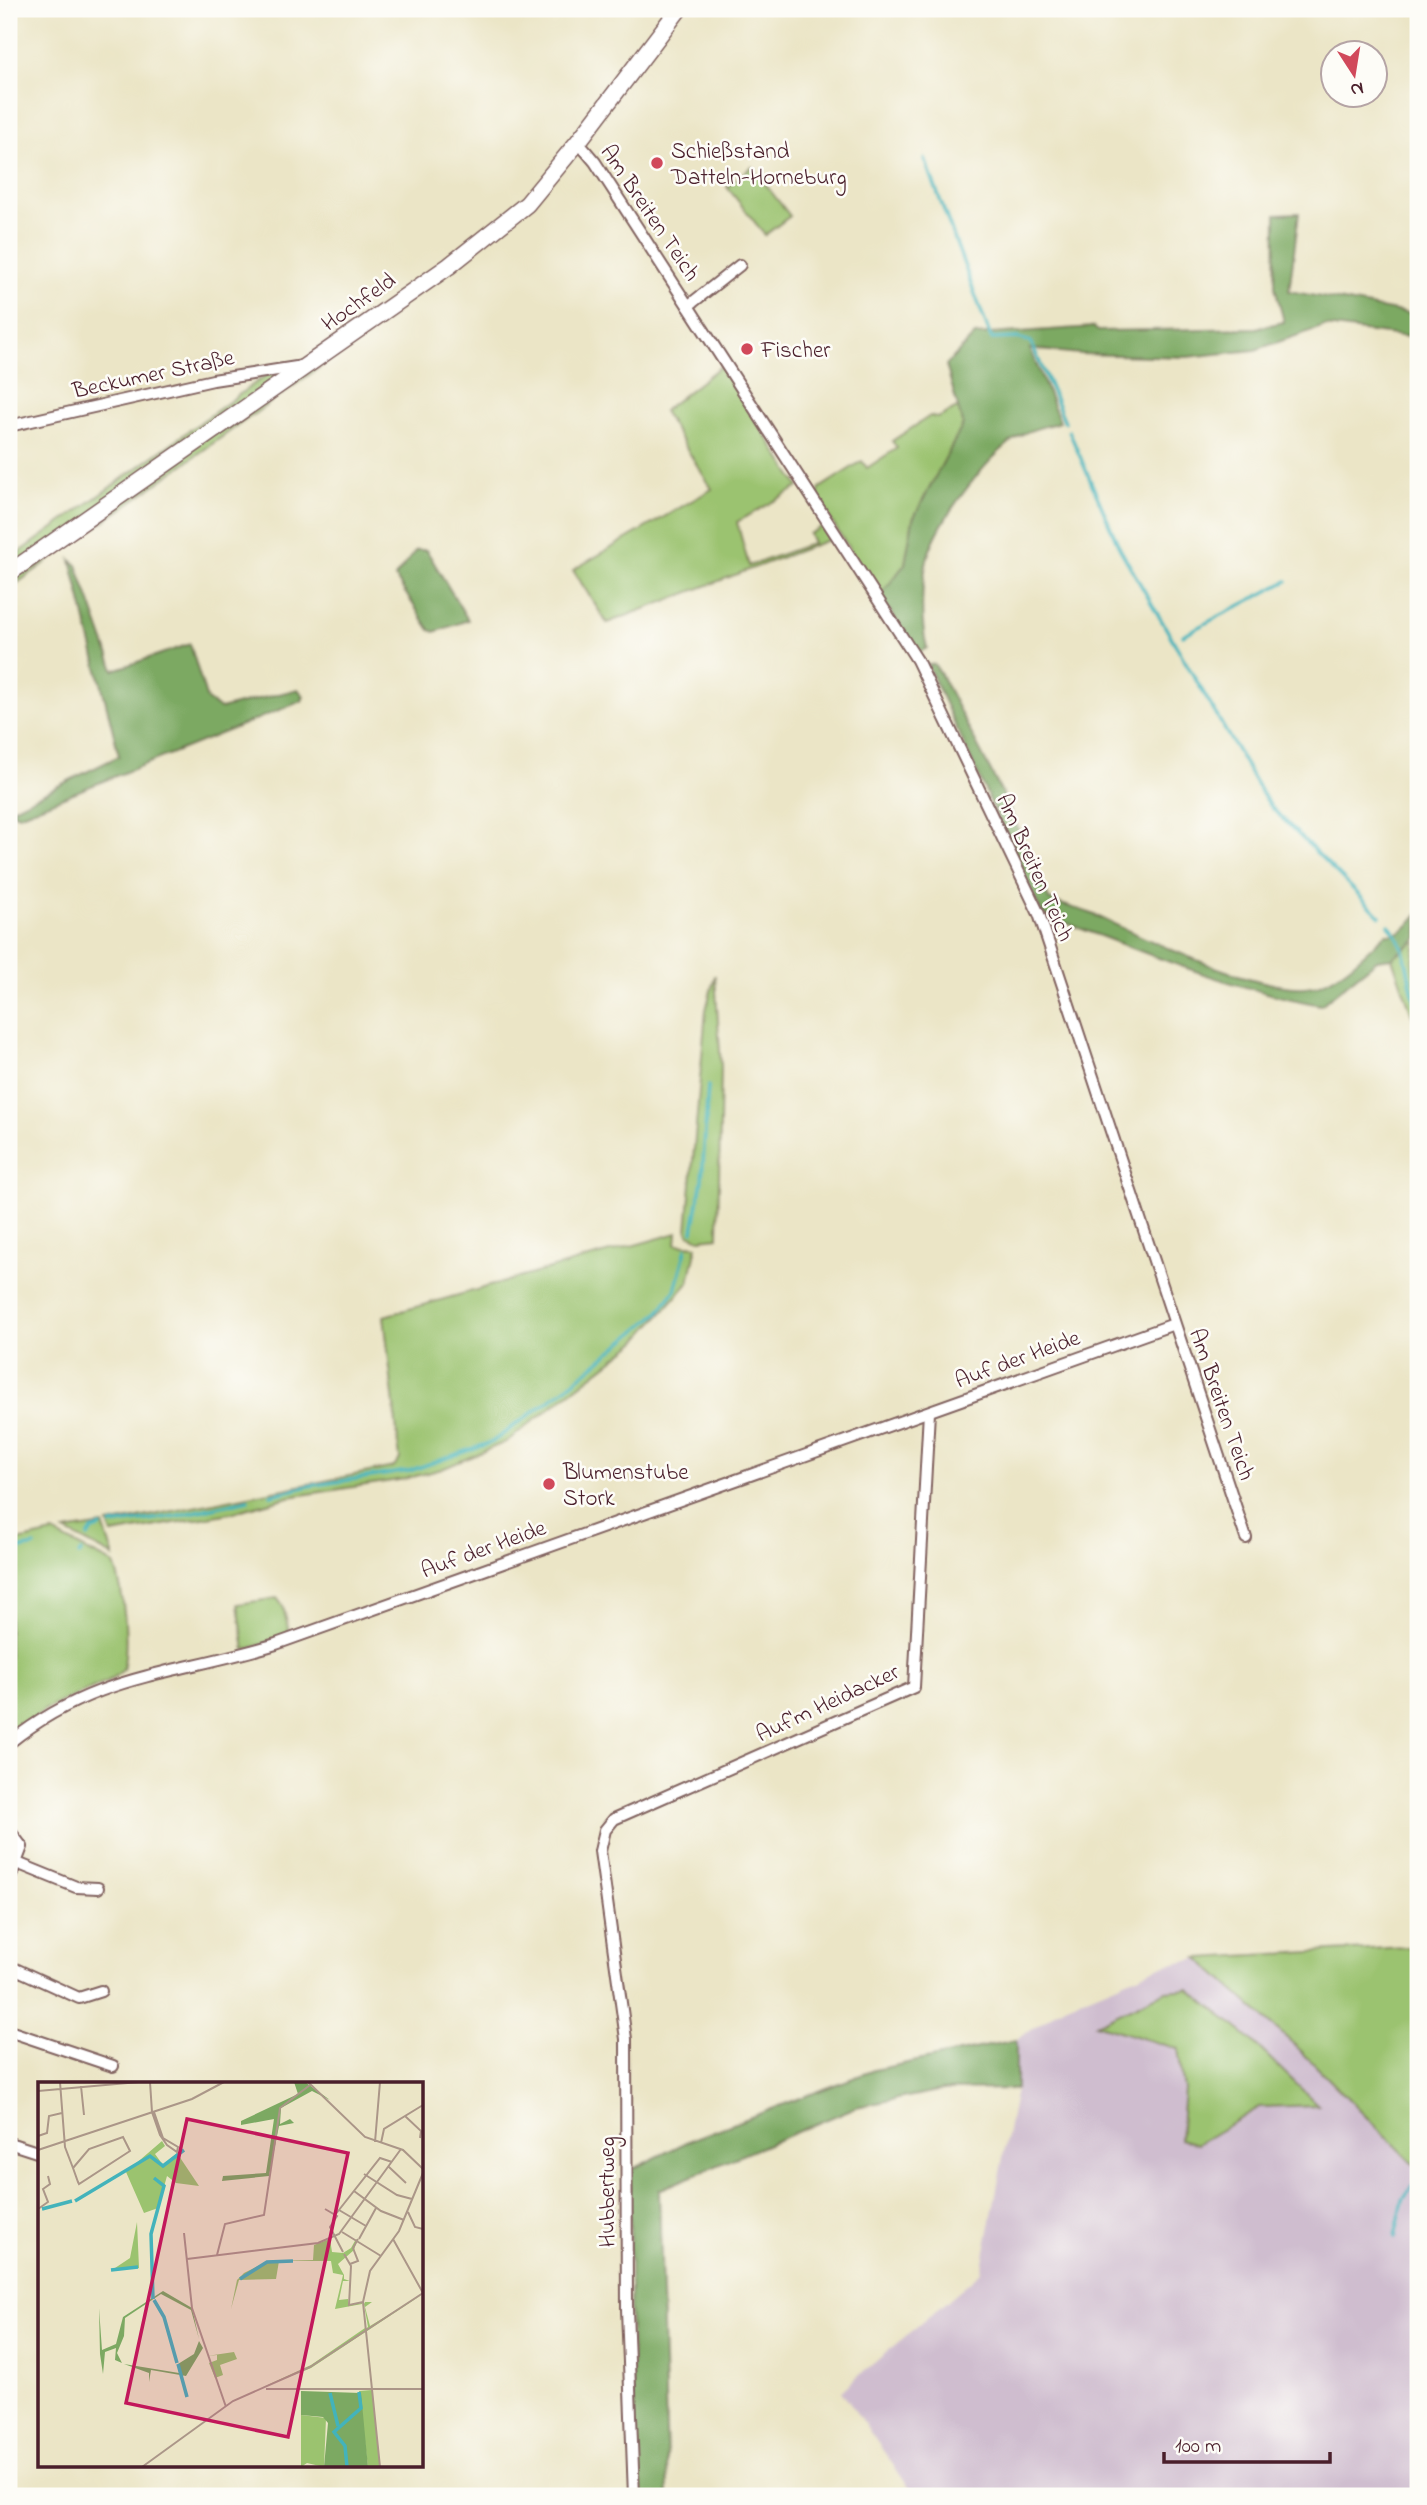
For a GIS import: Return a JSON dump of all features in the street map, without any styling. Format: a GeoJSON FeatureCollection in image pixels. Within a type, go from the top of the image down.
{"type":"FeatureCollection","features":[{"type":"Feature","properties":{"kind":"street","name":"Hochfeld"},"geometry":{"type":"LineString","coordinates":[[9,573],[513,217],[578,142],[679,9]]}},
{"type":"Feature","properties":{"kind":"street","name":"Am Breiten Teich"},"geometry":{"type":"LineString","coordinates":[[578,142],[596,162],[917,660],[1033,902],[1246,1538]]}},
{"type":"Feature","properties":{"kind":"street","name":"Am Breiten Teich"},"geometry":{"type":"LineString","coordinates":[[688,306],[740,265]]}},
{"type":"Feature","properties":{"kind":"street","name":"Beckumer Straße"},"geometry":{"type":"LineString","coordinates":[[9,426],[213,380],[306,365]]}},
{"type":"Feature","properties":{"kind":"street","name":"Auf der Heide"},"geometry":{"type":"LineString","coordinates":[[9,1743],[48,1714],[98,1690],[133,1678],[224,1660],[276,1644],[1174,1324]]}},
{"type":"Feature","properties":{"kind":"street","name":"Auf'm Heidacker"},"geometry":{"type":"LineString","coordinates":[[605,1891],[601,1843],[605,1830],[614,1819],[914,1687],[929,1412]]}},
{"type":"Feature","properties":{"kind":"street"},"geometry":{"type":"LineString","coordinates":[[9,1830],[22,1847],[9,1881]]}},
{"type":"Feature","properties":{"kind":"street"},"geometry":{"type":"LineString","coordinates":[[17,1863],[76,1887],[98,1888]]}},
{"type":"Feature","properties":{"kind":"street","name":"Hubbertweg"},"geometry":{"type":"LineString","coordinates":[[605,1891],[626,2039],[627,2309],[634,2496]]}},
{"type":"Feature","properties":{"kind":"street"},"geometry":{"type":"LineString","coordinates":[[9,1966],[79,1998],[101,1991]]}},
{"type":"Feature","properties":{"kind":"street"},"geometry":{"type":"LineString","coordinates":[[9,2031],[113,2066]]}},
{"type":"Feature","properties":{"kind":"street"},"geometry":{"type":"LineString","coordinates":[[9,2143],[38,2152]]}},
{"type":"Feature","properties":{"kind":"shaded area"},"geometry":{"type":"Polygon","coordinates":[[[1198,1958],[1299,2049],[1418,2169],[1418,2496],[915,2496],[841,2391],[981,2272],[1016,2089],[1016,2040],[1065,2006],[1161,1966],[1198,1958]]]}},
{"type":"Feature","properties":{"kind":"green space"},"geometry":{"type":"Polygon","coordinates":[[[752,167],[790,216],[765,235],[727,187],[752,167]]]}},
{"type":"Feature","properties":{"kind":"green space"},"geometry":{"type":"Polygon","coordinates":[[[1299,213],[1289,291],[1418,315],[1418,338],[1325,326],[1255,350],[1187,357],[1080,354],[1030,349],[1060,422],[1023,434],[1006,446],[965,490],[942,525],[928,556],[922,614],[927,648],[918,653],[880,596],[905,564],[913,519],[963,425],[946,365],[975,335],[1093,327],[1098,331],[1256,328],[1284,322],[1275,287],[1276,214],[1299,213]]]}},
{"type":"Feature","properties":{"kind":"green space"},"geometry":{"type":"Polygon","coordinates":[[[721,366],[799,487],[737,522],[749,566],[813,543],[809,534],[823,526],[831,539],[607,623],[573,570],[712,489],[663,411],[721,366]]]}},
{"type":"Feature","properties":{"kind":"green space"},"geometry":{"type":"Polygon","coordinates":[[[320,367],[9,589],[9,560],[272,371],[320,367]]]}},
{"type":"Feature","properties":{"kind":"green space"},"geometry":{"type":"Polygon","coordinates":[[[959,407],[963,425],[913,519],[905,564],[880,596],[817,499],[820,488],[862,461],[867,468],[897,448],[892,441],[930,416],[938,418],[959,407]]]}},
{"type":"Feature","properties":{"kind":"green space"},"geometry":{"type":"Polygon","coordinates":[[[416,550],[426,550],[468,620],[435,632],[430,630],[395,577],[416,550]]]}},
{"type":"Feature","properties":{"kind":"green space"},"geometry":{"type":"Polygon","coordinates":[[[71,560],[77,565],[114,670],[190,644],[207,700],[220,709],[298,689],[304,696],[302,701],[19,815],[14,813],[13,808],[119,756],[71,560]]]}},
{"type":"Feature","properties":{"kind":"green space"},"geometry":{"type":"Polygon","coordinates":[[[927,664],[934,664],[940,673],[1005,799],[1049,899],[1090,913],[1170,949],[1236,974],[1295,987],[1317,985],[1336,976],[1386,934],[1405,929],[1418,914],[1418,938],[1392,958],[1377,960],[1321,1005],[1285,998],[1215,978],[1042,914],[927,664]]]}},
{"type":"Feature","properties":{"kind":"green space"},"geometry":{"type":"Polygon","coordinates":[[[1416,940],[1413,964],[1418,996],[1418,1031],[1392,958],[1416,940]]]}},
{"type":"Feature","properties":{"kind":"green space"},"geometry":{"type":"Polygon","coordinates":[[[715,975],[721,1067],[718,1237],[700,1239],[688,1234],[687,1230],[706,1010],[715,975]]]}},
{"type":"Feature","properties":{"kind":"green space"},"geometry":{"type":"Polygon","coordinates":[[[677,1233],[676,1244],[697,1246],[689,1282],[636,1342],[506,1442],[442,1469],[405,1479],[289,1497],[231,1513],[112,1534],[108,1524],[394,1467],[400,1459],[384,1316],[677,1233]]]}},
{"type":"Feature","properties":{"kind":"green space"},"geometry":{"type":"Polygon","coordinates":[[[103,1525],[114,1557],[65,1531],[103,1525]]]}},
{"type":"Feature","properties":{"kind":"green space"},"geometry":{"type":"Polygon","coordinates":[[[53,1533],[114,1564],[124,1617],[126,1645],[123,1670],[112,1679],[46,1709],[9,1736],[9,1543],[53,1533]]]}},
{"type":"Feature","properties":{"kind":"green space"},"geometry":{"type":"Polygon","coordinates":[[[277,1598],[283,1606],[290,1636],[245,1650],[238,1604],[277,1598]]]}},
{"type":"Feature","properties":{"kind":"green space"},"geometry":{"type":"Polygon","coordinates":[[[1406,1947],[1418,1949],[1418,2169],[1299,2049],[1198,1958],[1406,1947]]]}},
{"type":"Feature","properties":{"kind":"green space"},"geometry":{"type":"Polygon","coordinates":[[[1189,1989],[1247,2036],[1318,2105],[1260,2107],[1197,2144],[1180,2139],[1184,2089],[1178,2049],[1096,2024],[1166,1991],[1189,1989]]]}},
{"type":"Feature","properties":{"kind":"green space"},"geometry":{"type":"Polygon","coordinates":[[[1016,2040],[1016,2089],[943,2090],[856,2107],[659,2190],[668,2496],[636,2496],[630,2309],[630,2170],[693,2139],[874,2070],[1016,2040]]]}},
{"type":"Feature","properties":{"kind":"waterway"},"geometry":{"type":"LineString","coordinates":[[925,159],[992,339],[1018,338],[1031,342],[1065,422]]}},
{"type":"Feature","properties":{"kind":"waterway"},"geometry":{"type":"LineString","coordinates":[[1069,431],[1120,549],[1261,792],[1272,808],[1380,916]]}},
{"type":"Feature","properties":{"kind":"waterway"},"geometry":{"type":"LineString","coordinates":[[1183,635],[1287,581]]}},
{"type":"Feature","properties":{"kind":"waterway"},"geometry":{"type":"LineString","coordinates":[[1389,925],[1401,943],[1418,1009]]}},
{"type":"Feature","properties":{"kind":"waterway"},"geometry":{"type":"LineString","coordinates":[[693,1231],[702,1180],[708,1086]]}},
{"type":"Feature","properties":{"kind":"waterway"},"geometry":{"type":"LineString","coordinates":[[271,1495],[309,1486],[409,1471],[492,1442],[561,1392],[658,1313],[675,1290],[686,1249]]}},
{"type":"Feature","properties":{"kind":"waterway"},"geometry":{"type":"LineString","coordinates":[[111,1525],[176,1516],[248,1500]]}},
{"type":"Feature","properties":{"kind":"waterway"},"geometry":{"type":"LineString","coordinates":[[88,1537],[92,1530],[101,1527]]}},
{"type":"Feature","properties":{"kind":"waterway"},"geometry":{"type":"LineString","coordinates":[[9,1551],[35,1546]]}},
{"type":"Feature","properties":{"kind":"waterway"},"geometry":{"type":"LineString","coordinates":[[1395,2237],[1403,2200],[1418,2179]]}},
{"type":"Feature","properties":{"kind":"place","name":"Schießstand Datteln-Horneburg"},"geometry":{"type":"Point","coordinates":[657,163]}},
{"type":"Feature","properties":{"kind":"place","name":"Fischer"},"geometry":{"type":"Point","coordinates":[747,349]}},
{"type":"Feature","properties":{"kind":"place","name":"Blumenstube Stork"},"geometry":{"type":"Point","coordinates":[549,1484]}}]}
